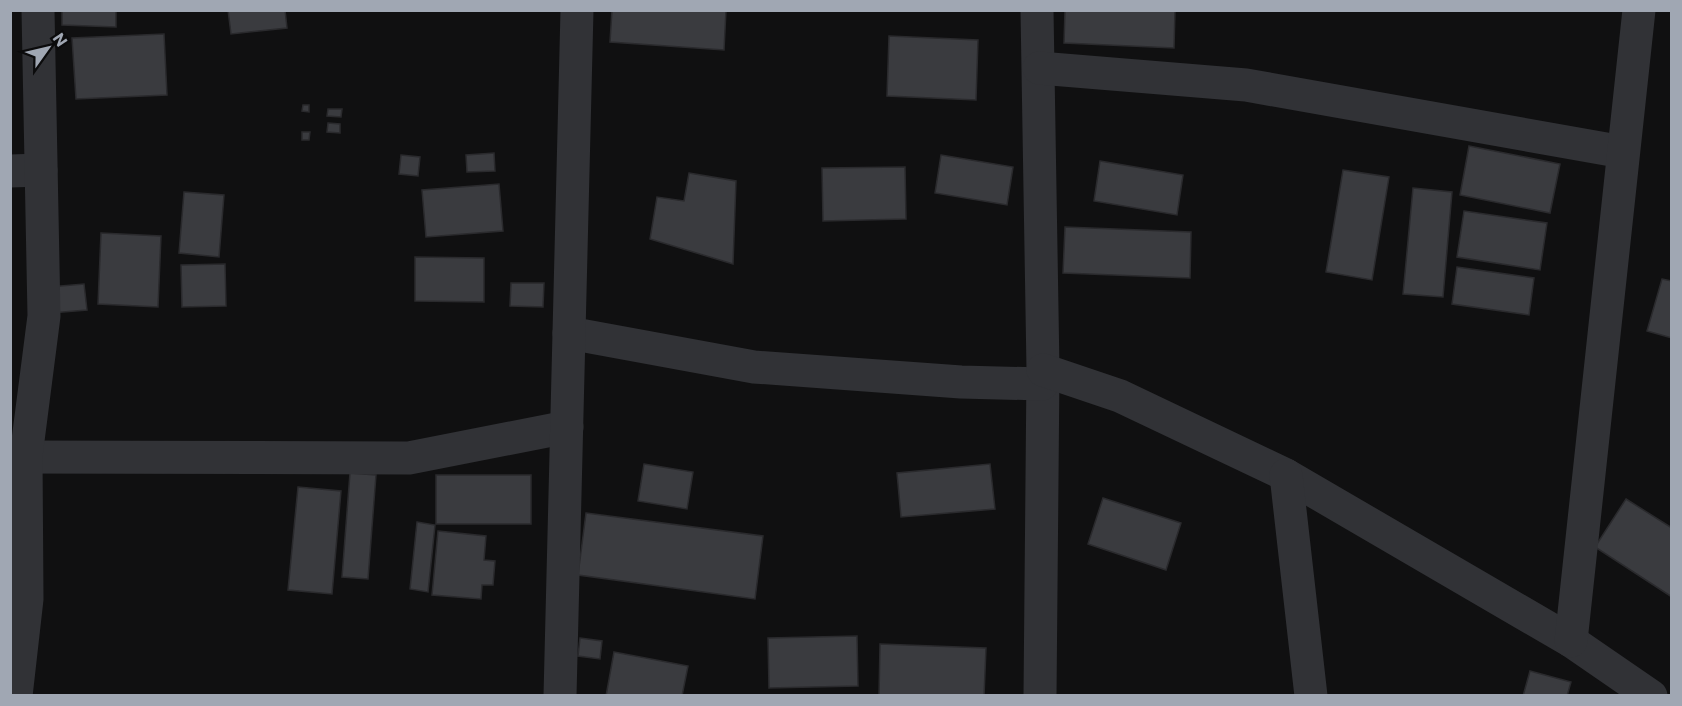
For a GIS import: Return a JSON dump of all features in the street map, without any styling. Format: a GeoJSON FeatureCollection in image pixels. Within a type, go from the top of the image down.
{"type":"FeatureCollection","features":[{"type":"Feature","properties":{"kind":"street"},"geometry":{"type":"LineString","coordinates":[[16,696],[27,599],[18,457],[44,316],[26,170],[38,10]]}},
{"type":"Feature","properties":{"kind":"street"},"geometry":{"type":"LineString","coordinates":[[560,696],[577,10]]}},
{"type":"Feature","properties":{"kind":"street"},"geometry":{"type":"LineString","coordinates":[[1037,10],[1043,377],[1041,696]]}},
{"type":"Feature","properties":{"kind":"street"},"geometry":{"type":"LineString","coordinates":[[1571,641],[1639,10]]}},
{"type":"Feature","properties":{"kind":"street"},"geometry":{"type":"LineString","coordinates":[[1038,68],[1246,85],[1623,152]]}},
{"type":"Feature","properties":{"kind":"street"},"geometry":{"type":"LineString","coordinates":[[569,333],[754,368],[961,382],[1043,377],[1120,396],[1286,475],[1571,641],[1651,696]]}},
{"type":"Feature","properties":{"kind":"street"},"geometry":{"type":"LineString","coordinates":[[18,457],[409,458],[567,427]]}},
{"type":"Feature","properties":{"kind":"street"},"geometry":{"type":"LineString","coordinates":[[1286,475],[1311,696]]}},
{"type":"Feature","properties":{"kind":"building"},"geometry":{"type":"Polygon","coordinates":[[[62,10],[116,10],[116,27],[62,25],[62,10]]]}},
{"type":"Feature","properties":{"kind":"building"},"geometry":{"type":"Polygon","coordinates":[[[228,10],[285,10],[287,28],[231,34],[228,10]]]}},
{"type":"Feature","properties":{"kind":"building"},"geometry":{"type":"Polygon","coordinates":[[[612,10],[726,10],[724,50],[610,42],[612,10]]]}},
{"type":"Feature","properties":{"kind":"building"},"geometry":{"type":"Polygon","coordinates":[[[1065,10],[1175,10],[1174,48],[1064,43],[1065,10]]]}},
{"type":"Feature","properties":{"kind":"building"},"geometry":{"type":"Polygon","coordinates":[[[164,34],[167,95],[76,99],[72,38],[164,34]]]}},
{"type":"Feature","properties":{"kind":"building"},"geometry":{"type":"Polygon","coordinates":[[[889,36],[978,40],[976,100],[887,96],[889,36]]]}},
{"type":"Feature","properties":{"kind":"building"},"geometry":{"type":"Polygon","coordinates":[[[303,105],[309,105],[309,112],[302,111],[303,105]]]}},
{"type":"Feature","properties":{"kind":"building"},"geometry":{"type":"Polygon","coordinates":[[[328,109],[342,109],[341,117],[327,116],[328,109]]]}},
{"type":"Feature","properties":{"kind":"building"},"geometry":{"type":"Polygon","coordinates":[[[328,123],[340,124],[340,133],[327,132],[328,123]]]}},
{"type":"Feature","properties":{"kind":"building"},"geometry":{"type":"Polygon","coordinates":[[[302,132],[310,132],[309,140],[302,140],[302,132]]]}},
{"type":"Feature","properties":{"kind":"building"},"geometry":{"type":"Polygon","coordinates":[[[1469,146],[1560,164],[1550,213],[1460,195],[1469,146]]]}},
{"type":"Feature","properties":{"kind":"building"},"geometry":{"type":"Polygon","coordinates":[[[494,153],[495,171],[467,172],[466,155],[494,153]]]}},
{"type":"Feature","properties":{"kind":"building"},"geometry":{"type":"Polygon","coordinates":[[[401,155],[420,157],[418,176],[399,174],[401,155]]]}},
{"type":"Feature","properties":{"kind":"building"},"geometry":{"type":"Polygon","coordinates":[[[941,155],[1013,167],[1007,205],[935,193],[941,155]]]}},
{"type":"Feature","properties":{"kind":"building"},"geometry":{"type":"Polygon","coordinates":[[[1100,161],[1183,175],[1177,215],[1094,201],[1100,161]]]}},
{"type":"Feature","properties":{"kind":"building"},"geometry":{"type":"Polygon","coordinates":[[[905,167],[906,219],[823,221],[822,168],[905,167]]]}},
{"type":"Feature","properties":{"kind":"building"},"geometry":{"type":"Polygon","coordinates":[[[1343,170],[1389,177],[1372,280],[1326,272],[1343,170]]]}},
{"type":"Feature","properties":{"kind":"building"},"geometry":{"type":"Polygon","coordinates":[[[689,173],[736,181],[733,264],[650,239],[657,197],[684,201],[689,173]]]}},
{"type":"Feature","properties":{"kind":"building"},"geometry":{"type":"Polygon","coordinates":[[[499,184],[503,231],[426,237],[422,190],[499,184]]]}},
{"type":"Feature","properties":{"kind":"building"},"geometry":{"type":"Polygon","coordinates":[[[1413,188],[1452,192],[1443,297],[1403,294],[1413,188]]]}},
{"type":"Feature","properties":{"kind":"building"},"geometry":{"type":"Polygon","coordinates":[[[184,192],[224,195],[219,257],[179,253],[184,192]]]}},
{"type":"Feature","properties":{"kind":"building"},"geometry":{"type":"Polygon","coordinates":[[[1464,211],[1547,223],[1540,270],[1457,257],[1464,211]]]}},
{"type":"Feature","properties":{"kind":"building"},"geometry":{"type":"Polygon","coordinates":[[[1065,227],[1191,232],[1190,278],[1063,273],[1065,227]]]}},
{"type":"Feature","properties":{"kind":"building"},"geometry":{"type":"Polygon","coordinates":[[[101,233],[161,236],[158,307],[98,304],[101,233]]]}},
{"type":"Feature","properties":{"kind":"building"},"geometry":{"type":"Polygon","coordinates":[[[415,257],[484,258],[484,302],[415,301],[415,257]]]}},
{"type":"Feature","properties":{"kind":"building"},"geometry":{"type":"Polygon","coordinates":[[[225,264],[226,306],[182,307],[181,265],[225,264]]]}},
{"type":"Feature","properties":{"kind":"building"},"geometry":{"type":"Polygon","coordinates":[[[1457,267],[1534,278],[1529,315],[1452,304],[1457,267]]]}},
{"type":"Feature","properties":{"kind":"building"},"geometry":{"type":"Polygon","coordinates":[[[1662,279],[1672,281],[1672,338],[1647,331],[1662,279]]]}},
{"type":"Feature","properties":{"kind":"building"},"geometry":{"type":"Polygon","coordinates":[[[511,283],[544,283],[543,307],[510,306],[511,283]]]}},
{"type":"Feature","properties":{"kind":"building"},"geometry":{"type":"Polygon","coordinates":[[[84,284],[87,310],[51,313],[49,287],[84,284]]]}},
{"type":"Feature","properties":{"kind":"building"},"geometry":{"type":"Polygon","coordinates":[[[644,464],[693,472],[687,509],[638,501],[644,464]]]}},
{"type":"Feature","properties":{"kind":"building"},"geometry":{"type":"Polygon","coordinates":[[[990,464],[995,509],[901,517],[897,473],[990,464]]]}},
{"type":"Feature","properties":{"kind":"building"},"geometry":{"type":"Polygon","coordinates":[[[350,473],[376,475],[368,579],[342,577],[350,473]]]}},
{"type":"Feature","properties":{"kind":"building"},"geometry":{"type":"Polygon","coordinates":[[[436,475],[531,475],[531,524],[436,524],[436,475]]]}},
{"type":"Feature","properties":{"kind":"building"},"geometry":{"type":"Polygon","coordinates":[[[298,487],[341,491],[332,594],[288,590],[298,487]]]}},
{"type":"Feature","properties":{"kind":"building"},"geometry":{"type":"Polygon","coordinates":[[[1103,498],[1181,523],[1166,570],[1088,544],[1103,498]]]}},
{"type":"Feature","properties":{"kind":"building"},"geometry":{"type":"Polygon","coordinates":[[[1626,499],[1672,528],[1672,597],[1595,547],[1626,499]]]}},
{"type":"Feature","properties":{"kind":"building"},"geometry":{"type":"Polygon","coordinates":[[[586,513],[763,536],[755,599],[578,575],[586,513]]]}},
{"type":"Feature","properties":{"kind":"building"},"geometry":{"type":"Polygon","coordinates":[[[417,522],[435,525],[428,592],[410,589],[417,522]]]}},
{"type":"Feature","properties":{"kind":"building"},"geometry":{"type":"Polygon","coordinates":[[[438,531],[486,536],[484,560],[495,561],[493,585],[482,585],[481,599],[432,595],[438,531]]]}},
{"type":"Feature","properties":{"kind":"building"},"geometry":{"type":"Polygon","coordinates":[[[857,636],[858,686],[769,688],[768,638],[857,636]]]}},
{"type":"Feature","properties":{"kind":"building"},"geometry":{"type":"Polygon","coordinates":[[[580,638],[602,641],[600,659],[578,656],[580,638]]]}},
{"type":"Feature","properties":{"kind":"building"},"geometry":{"type":"Polygon","coordinates":[[[880,644],[986,648],[984,696],[879,696],[880,644]]]}},
{"type":"Feature","properties":{"kind":"building"},"geometry":{"type":"Polygon","coordinates":[[[614,652],[688,666],[682,696],[606,696],[614,652]]]}},
{"type":"Feature","properties":{"kind":"building"},"geometry":{"type":"Polygon","coordinates":[[[1530,671],[1571,682],[1567,696],[1523,696],[1530,671]]]}}]}
